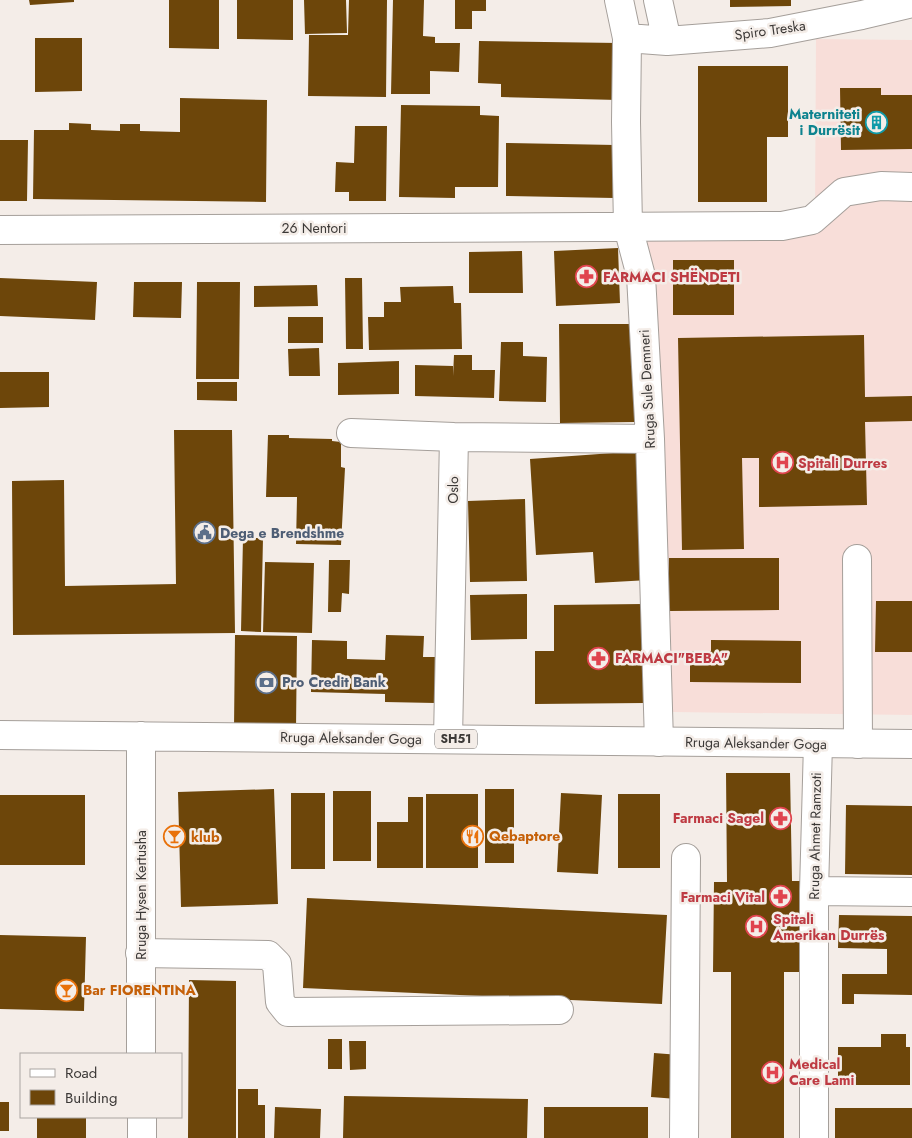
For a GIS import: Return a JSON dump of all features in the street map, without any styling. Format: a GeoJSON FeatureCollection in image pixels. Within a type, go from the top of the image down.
{"type":"FeatureCollection","features":[{"type":"Feature","properties":{"kind":"street","name":"Rruga Sule Demneri"},"geometry":{"type":"LineString","coordinates":[[619,0],[627,38],[628,227],[641,276],[650,439],[658,742]]}},
{"type":"Feature","properties":{"kind":"street"},"geometry":{"type":"LineString","coordinates":[[658,0],[666,41]]}},
{"type":"Feature","properties":{"kind":"street","name":"Spiro Treska"},"geometry":{"type":"LineString","coordinates":[[627,38],[666,41],[770,33],[912,3]]}},
{"type":"Feature","properties":{"kind":"street","name":"26 Nentori"},"geometry":{"type":"LineString","coordinates":[[0,230],[782,226],[812,220],[844,192],[881,186],[912,187]]}},
{"type":"Feature","properties":{"kind":"street"},"geometry":{"type":"LineString","coordinates":[[351,433],[454,437],[650,439]]}},
{"type":"Feature","properties":{"kind":"street","name":"Oslo"},"geometry":{"type":"LineString","coordinates":[[448,739],[454,437]]}},
{"type":"Feature","properties":{"kind":"street"},"geometry":{"type":"LineString","coordinates":[[857,559],[858,744]]}},
{"type":"Feature","properties":{"kind":"street","name":"Rruga Aleksander Goga"},"geometry":{"type":"LineString","coordinates":[[0,735],[912,744]]}},
{"type":"Feature","properties":{"kind":"street","name":"Rruga Hysen Kertusha"},"geometry":{"type":"LineString","coordinates":[[141,736],[141,1053]]}},
{"type":"Feature","properties":{"kind":"street","name":"Rruga Ahmet Ramzoti"},"geometry":{"type":"LineString","coordinates":[[814,1138],[814,891],[818,743]]}},
{"type":"Feature","properties":{"kind":"street"},"geometry":{"type":"LineString","coordinates":[[684,1138],[686,858]]}},
{"type":"Feature","properties":{"kind":"street"},"geometry":{"type":"LineString","coordinates":[[814,891],[912,892]]}},
{"type":"Feature","properties":{"kind":"street"},"geometry":{"type":"LineString","coordinates":[[140,953],[268,956],[276,964],[280,1002],[288,1012],[559,1010]]}},
{"type":"Feature","properties":{"kind":"street"},"geometry":{"type":"LineString","coordinates":[[142,1118],[142,1138]]}},
{"type":"Feature","properties":{"kind":"shaded area","name":"Spitali Durres"},"geometry":{"type":"Polygon","coordinates":[[[816,39],[912,40],[912,715],[673,712],[630,213],[815,214],[816,39]]]}},
{"type":"Feature","properties":{"kind":"building"},"geometry":{"type":"Polygon","coordinates":[[[29,0],[74,0],[74,2],[30,5],[29,0]]]}},
{"type":"Feature","properties":{"kind":"building"},"geometry":{"type":"Polygon","coordinates":[[[169,0],[219,0],[219,49],[169,48],[169,0]]]}},
{"type":"Feature","properties":{"kind":"building"},"geometry":{"type":"Polygon","coordinates":[[[237,0],[293,0],[293,40],[237,39],[237,0]]]}},
{"type":"Feature","properties":{"kind":"building"},"geometry":{"type":"Polygon","coordinates":[[[304,0],[346,0],[347,33],[305,34],[304,0]]]}},
{"type":"Feature","properties":{"kind":"building"},"geometry":{"type":"Polygon","coordinates":[[[349,0],[387,0],[386,97],[308,96],[309,35],[348,35],[349,0]]]}},
{"type":"Feature","properties":{"kind":"building"},"geometry":{"type":"Polygon","coordinates":[[[393,0],[424,0],[423,36],[435,37],[435,43],[460,43],[459,72],[430,71],[430,94],[391,94],[393,0]]]}},
{"type":"Feature","properties":{"kind":"building"},"geometry":{"type":"Polygon","coordinates":[[[455,0],[486,0],[486,11],[472,11],[472,29],[455,29],[455,0]]]}},
{"type":"Feature","properties":{"kind":"building"},"geometry":{"type":"Polygon","coordinates":[[[730,0],[791,0],[791,6],[730,7],[730,0]]]}},
{"type":"Feature","properties":{"kind":"building"},"geometry":{"type":"Polygon","coordinates":[[[35,38],[82,38],[82,91],[35,92],[35,38]]]}},
{"type":"Feature","properties":{"kind":"building"},"geometry":{"type":"Polygon","coordinates":[[[479,41],[619,43],[618,100],[501,97],[501,84],[478,83],[479,41]]]}},
{"type":"Feature","properties":{"kind":"building"},"geometry":{"type":"Polygon","coordinates":[[[698,66],[788,66],[788,137],[767,137],[767,202],[698,202],[698,66]]]}},
{"type":"Feature","properties":{"kind":"building","name":"Materniteti i Durrësit"},"geometry":{"type":"Polygon","coordinates":[[[840,88],[881,88],[881,95],[912,95],[912,149],[841,150],[840,88]]]}},
{"type":"Feature","properties":{"kind":"building"},"geometry":{"type":"Polygon","coordinates":[[[180,98],[267,100],[266,202],[33,199],[34,130],[69,130],[69,123],[91,124],[91,130],[120,131],[120,124],[140,124],[140,131],[180,132],[180,98]]]}},
{"type":"Feature","properties":{"kind":"building"},"geometry":{"type":"Polygon","coordinates":[[[401,105],[480,106],[480,115],[499,116],[498,187],[455,187],[455,198],[399,197],[401,105]]]}},
{"type":"Feature","properties":{"kind":"building"},"geometry":{"type":"Polygon","coordinates":[[[355,126],[387,126],[386,201],[349,201],[349,192],[335,192],[336,162],[354,163],[355,126]]]}},
{"type":"Feature","properties":{"kind":"building"},"geometry":{"type":"Polygon","coordinates":[[[0,140],[28,140],[27,201],[0,201],[0,140]]]}},
{"type":"Feature","properties":{"kind":"building"},"geometry":{"type":"Polygon","coordinates":[[[506,143],[615,145],[614,198],[506,196],[506,143]]]}},
{"type":"Feature","properties":{"kind":"building","name":"FARMACI SHËNDETI"},"geometry":{"type":"Polygon","coordinates":[[[618,248],[620,303],[556,306],[554,251],[618,248]]]}},
{"type":"Feature","properties":{"kind":"building"},"geometry":{"type":"Polygon","coordinates":[[[522,251],[523,293],[469,293],[469,252],[522,251]]]}},
{"type":"Feature","properties":{"kind":"building"},"geometry":{"type":"Polygon","coordinates":[[[673,260],[734,260],[734,315],[673,315],[673,260]]]}},
{"type":"Feature","properties":{"kind":"building"},"geometry":{"type":"Polygon","coordinates":[[[0,278],[97,282],[95,320],[0,316],[0,278]]]}},
{"type":"Feature","properties":{"kind":"building"},"geometry":{"type":"Polygon","coordinates":[[[345,278],[362,278],[363,349],[346,349],[345,278]]]}},
{"type":"Feature","properties":{"kind":"building"},"geometry":{"type":"Polygon","coordinates":[[[134,282],[182,282],[181,318],[133,317],[134,282]]]}},
{"type":"Feature","properties":{"kind":"building"},"geometry":{"type":"Polygon","coordinates":[[[197,282],[240,282],[239,379],[196,379],[197,282]]]}},
{"type":"Feature","properties":{"kind":"building"},"geometry":{"type":"Polygon","coordinates":[[[317,285],[318,306],[254,307],[254,286],[317,285]]]}},
{"type":"Feature","properties":{"kind":"building"},"geometry":{"type":"Polygon","coordinates":[[[453,286],[454,303],[461,303],[462,349],[369,350],[368,317],[384,317],[384,302],[401,302],[400,287],[453,286]]]}},
{"type":"Feature","properties":{"kind":"building"},"geometry":{"type":"Polygon","coordinates":[[[288,317],[323,317],[323,343],[288,343],[288,317]]]}},
{"type":"Feature","properties":{"kind":"building"},"geometry":{"type":"Polygon","coordinates":[[[559,324],[634,324],[635,422],[560,423],[559,324]]]}},
{"type":"Feature","properties":{"kind":"building","name":"Spitali Durres"},"geometry":{"type":"Polygon","coordinates":[[[864,335],[865,397],[912,396],[912,421],[865,422],[867,505],[759,507],[759,458],[742,458],[744,549],[682,550],[678,338],[864,335]]]}},
{"type":"Feature","properties":{"kind":"building"},"geometry":{"type":"Polygon","coordinates":[[[501,342],[523,342],[523,356],[547,357],[546,402],[499,401],[501,342]]]}},
{"type":"Feature","properties":{"kind":"building"},"geometry":{"type":"Polygon","coordinates":[[[319,348],[320,376],[289,376],[288,349],[319,348]]]}},
{"type":"Feature","properties":{"kind":"building"},"geometry":{"type":"Polygon","coordinates":[[[454,355],[472,355],[472,370],[495,370],[494,398],[415,396],[415,365],[453,366],[453,376],[454,355]]]}},
{"type":"Feature","properties":{"kind":"building"},"geometry":{"type":"Polygon","coordinates":[[[399,361],[399,394],[338,395],[338,363],[399,361]]]}},
{"type":"Feature","properties":{"kind":"building"},"geometry":{"type":"Polygon","coordinates":[[[0,372],[49,372],[49,407],[0,408],[0,372]]]}},
{"type":"Feature","properties":{"kind":"building"},"geometry":{"type":"Polygon","coordinates":[[[197,382],[237,382],[237,401],[197,400],[197,382]]]}},
{"type":"Feature","properties":{"kind":"building","name":"Dega e Brendshme"},"geometry":{"type":"Polygon","coordinates":[[[174,430],[232,430],[235,633],[13,635],[12,481],[64,480],[65,586],[176,584],[174,430]]]}},
{"type":"Feature","properties":{"kind":"building"},"geometry":{"type":"Polygon","coordinates":[[[268,435],[289,435],[289,438],[332,439],[332,441],[341,442],[341,467],[345,468],[341,545],[296,544],[297,497],[266,497],[268,435]]]}},
{"type":"Feature","properties":{"kind":"building"},"geometry":{"type":"Polygon","coordinates":[[[641,451],[649,580],[595,583],[593,552],[536,555],[530,459],[641,451]]]}},
{"type":"Feature","properties":{"kind":"building"},"geometry":{"type":"Polygon","coordinates":[[[525,499],[527,581],[470,582],[468,501],[525,499]]]}},
{"type":"Feature","properties":{"kind":"building"},"geometry":{"type":"Polygon","coordinates":[[[243,538],[263,538],[261,632],[241,631],[243,538]]]}},
{"type":"Feature","properties":{"kind":"building"},"geometry":{"type":"Polygon","coordinates":[[[669,558],[779,558],[779,610],[669,611],[669,558]]]}},
{"type":"Feature","properties":{"kind":"building"},"geometry":{"type":"Polygon","coordinates":[[[329,560],[350,560],[349,594],[342,593],[341,612],[328,612],[329,560]]]}},
{"type":"Feature","properties":{"kind":"building"},"geometry":{"type":"Polygon","coordinates":[[[265,562],[314,563],[312,633],[263,632],[265,562]]]}},
{"type":"Feature","properties":{"kind":"building"},"geometry":{"type":"Polygon","coordinates":[[[527,594],[527,639],[471,640],[470,595],[527,594]]]}},
{"type":"Feature","properties":{"kind":"building"},"geometry":{"type":"Polygon","coordinates":[[[876,601],[912,601],[912,652],[875,652],[876,601]]]}},
{"type":"Feature","properties":{"kind":"building"},"geometry":{"type":"Polygon","coordinates":[[[643,604],[644,703],[535,704],[535,651],[554,651],[554,605],[643,604]]]}},
{"type":"Feature","properties":{"kind":"building","name":"Pro Credit Bank"},"geometry":{"type":"Polygon","coordinates":[[[235,635],[297,636],[296,729],[234,728],[235,635]]]}},
{"type":"Feature","properties":{"kind":"building"},"geometry":{"type":"Polygon","coordinates":[[[386,635],[424,636],[423,657],[435,657],[435,703],[385,702],[385,694],[311,692],[312,640],[347,641],[347,659],[385,660],[386,635]]]}},
{"type":"Feature","properties":{"kind":"building"},"geometry":{"type":"Polygon","coordinates":[[[711,640],[801,641],[801,683],[690,682],[690,651],[711,651],[711,640]]]}},
{"type":"Feature","properties":{"kind":"building"},"geometry":{"type":"Polygon","coordinates":[[[726,773],[790,773],[792,881],[802,881],[801,972],[784,972],[784,1138],[731,1138],[731,972],[713,972],[714,882],[727,882],[726,773]]]}},
{"type":"Feature","properties":{"kind":"building"},"geometry":{"type":"Polygon","coordinates":[[[274,789],[278,904],[181,907],[178,792],[274,789]]]}},
{"type":"Feature","properties":{"kind":"building"},"geometry":{"type":"Polygon","coordinates":[[[485,789],[514,789],[514,863],[485,863],[485,789]]]}},
{"type":"Feature","properties":{"kind":"building"},"geometry":{"type":"Polygon","coordinates":[[[333,791],[371,791],[371,861],[333,861],[333,791]]]}},
{"type":"Feature","properties":{"kind":"building"},"geometry":{"type":"Polygon","coordinates":[[[291,793],[325,793],[325,869],[291,869],[291,793]]]}},
{"type":"Feature","properties":{"kind":"building"},"geometry":{"type":"Polygon","coordinates":[[[561,793],[602,795],[598,874],[557,872],[561,793]]]}},
{"type":"Feature","properties":{"kind":"building"},"geometry":{"type":"Polygon","coordinates":[[[426,794],[478,794],[478,868],[426,868],[426,794]]]}},
{"type":"Feature","properties":{"kind":"building"},"geometry":{"type":"Polygon","coordinates":[[[618,794],[660,794],[660,868],[618,868],[618,794]]]}},
{"type":"Feature","properties":{"kind":"building"},"geometry":{"type":"Polygon","coordinates":[[[0,795],[85,795],[85,865],[0,865],[0,795]]]}},
{"type":"Feature","properties":{"kind":"building"},"geometry":{"type":"Polygon","coordinates":[[[408,797],[423,797],[423,868],[377,868],[377,822],[408,822],[408,797]]]}},
{"type":"Feature","properties":{"kind":"building"},"geometry":{"type":"Polygon","coordinates":[[[846,805],[912,806],[912,875],[845,874],[846,805]]]}},
{"type":"Feature","properties":{"kind":"building"},"geometry":{"type":"Polygon","coordinates":[[[307,898],[667,915],[662,1004],[303,988],[307,898]]]}},
{"type":"Feature","properties":{"kind":"building"},"geometry":{"type":"Polygon","coordinates":[[[839,915],[912,916],[912,995],[854,994],[854,1004],[842,1004],[842,974],[887,974],[887,949],[838,948],[839,915]]]}},
{"type":"Feature","properties":{"kind":"building"},"geometry":{"type":"Polygon","coordinates":[[[0,935],[86,937],[84,1011],[0,1009],[0,935]]]}},
{"type":"Feature","properties":{"kind":"building"},"geometry":{"type":"Polygon","coordinates":[[[189,980],[236,981],[236,1138],[188,1138],[189,980]]]}},
{"type":"Feature","properties":{"kind":"building"},"geometry":{"type":"Polygon","coordinates":[[[881,1034],[906,1034],[906,1047],[910,1047],[910,1085],[838,1085],[838,1047],[881,1047],[881,1034]]]}},
{"type":"Feature","properties":{"kind":"building"},"geometry":{"type":"Polygon","coordinates":[[[328,1039],[342,1039],[342,1069],[328,1069],[328,1039]]]}},
{"type":"Feature","properties":{"kind":"building"},"geometry":{"type":"Polygon","coordinates":[[[349,1041],[366,1041],[366,1069],[350,1070],[349,1041]]]}},
{"type":"Feature","properties":{"kind":"building"},"geometry":{"type":"Polygon","coordinates":[[[654,1053],[680,1055],[677,1099],[651,1097],[654,1053]]]}},
{"type":"Feature","properties":{"kind":"building"},"geometry":{"type":"Polygon","coordinates":[[[238,1089],[258,1089],[258,1105],[265,1105],[265,1138],[238,1138],[238,1089]]]}},
{"type":"Feature","properties":{"kind":"building"},"geometry":{"type":"Polygon","coordinates":[[[344,1096],[528,1099],[527,1138],[343,1138],[344,1096]]]}},
{"type":"Feature","properties":{"kind":"building"},"geometry":{"type":"Polygon","coordinates":[[[0,1102],[9,1102],[9,1131],[0,1131],[0,1102]]]}},
{"type":"Feature","properties":{"kind":"building"},"geometry":{"type":"Polygon","coordinates":[[[275,1107],[321,1109],[320,1138],[274,1138],[275,1107]]]}},
{"type":"Feature","properties":{"kind":"building"},"geometry":{"type":"Polygon","coordinates":[[[544,1107],[648,1107],[648,1138],[544,1138],[544,1107]]]}},
{"type":"Feature","properties":{"kind":"building"},"geometry":{"type":"Polygon","coordinates":[[[835,1108],[912,1108],[912,1138],[835,1138],[835,1108]]]}},
{"type":"Feature","properties":{"kind":"building"},"geometry":{"type":"Polygon","coordinates":[[[37,1118],[86,1118],[86,1138],[37,1138],[37,1118]]]}},
{"type":"Feature","properties":{"kind":"place","name":"Materniteti i Durrësit"},"geometry":{"type":"Point","coordinates":[876,122]}},
{"type":"Feature","properties":{"kind":"place","name":"FARMACI SHËNDETI"},"geometry":{"type":"Point","coordinates":[587,277]}},
{"type":"Feature","properties":{"kind":"place","name":"Spitali Durres"},"geometry":{"type":"Point","coordinates":[782,463]}},
{"type":"Feature","properties":{"kind":"place","name":"Dega e Brendshme"},"geometry":{"type":"Point","coordinates":[204,533]}},
{"type":"Feature","properties":{"kind":"place","name":"FARMACI\"BEBA\""},"geometry":{"type":"Point","coordinates":[599,658]}},
{"type":"Feature","properties":{"kind":"place","name":"Pro Credit Bank"},"geometry":{"type":"Point","coordinates":[266,682]}},
{"type":"Feature","properties":{"kind":"place","name":"Farmaci Sagel"},"geometry":{"type":"Point","coordinates":[780,818]}},
{"type":"Feature","properties":{"kind":"place","name":"Qebaptore"},"geometry":{"type":"Point","coordinates":[473,836]}},
{"type":"Feature","properties":{"kind":"place","name":"klub"},"geometry":{"type":"Point","coordinates":[175,837]}},
{"type":"Feature","properties":{"kind":"place","name":"Farmaci Vital"},"geometry":{"type":"Point","coordinates":[781,897]}},
{"type":"Feature","properties":{"kind":"place","name":"Spitali Amerikan Durrës"},"geometry":{"type":"Point","coordinates":[757,927]}},
{"type":"Feature","properties":{"kind":"place","name":"Bar FIORENTINA"},"geometry":{"type":"Point","coordinates":[67,990]}},
{"type":"Feature","properties":{"kind":"place","name":"Medical Care Lami"},"geometry":{"type":"Point","coordinates":[773,1072]}}]}
